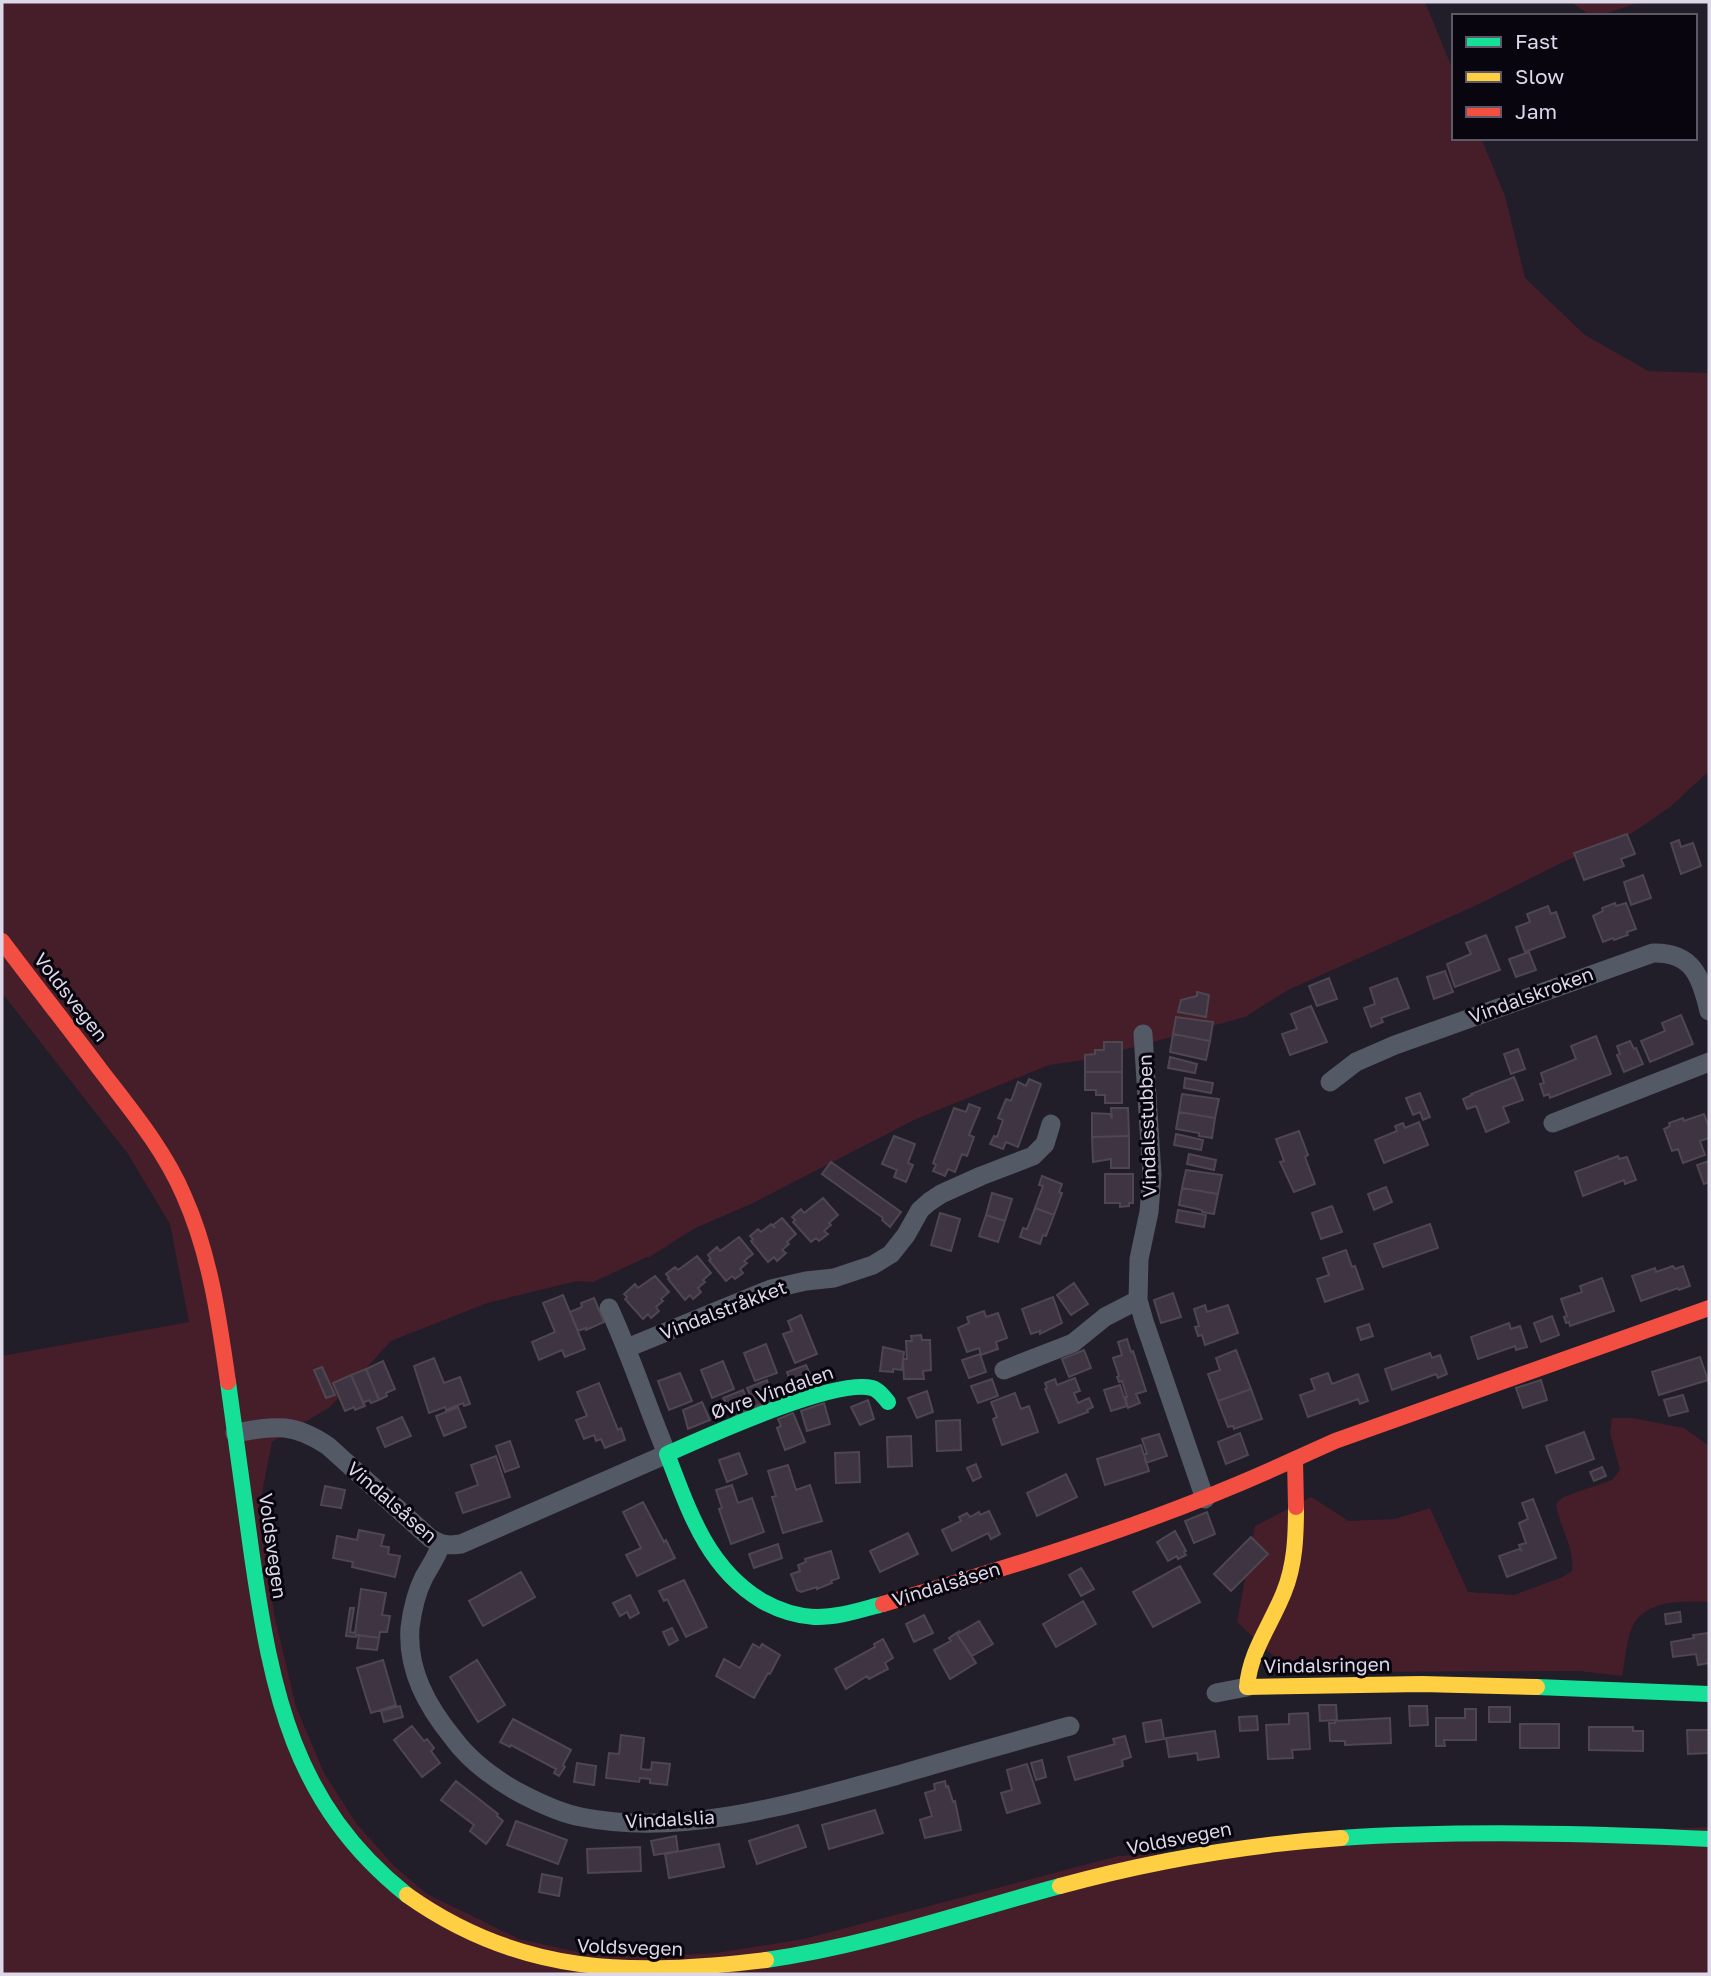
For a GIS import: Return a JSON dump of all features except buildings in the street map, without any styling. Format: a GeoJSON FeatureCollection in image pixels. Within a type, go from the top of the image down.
{"type":"FeatureCollection","features":[{"type":"Feature","properties":{"kind":"main road","name":"Voldsvegen"},"geometry":{"type":"LineString","coordinates":[[2,941],[140,1121],[185,1197],[204,1249],[219,1318],[256,1580],[273,1674],[289,1731],[309,1779],[338,1825],[381,1874],[410,1898],[470,1935],[502,1949],[577,1968],[658,1971],[737,1965],[843,1946],[1104,1874],[1178,1857],[1264,1844],[1458,1833],[1709,1839]]}},
{"type":"Feature","properties":{"kind":"main road"},"geometry":{"type":"LineString","coordinates":[[1295,1459],[1335,1441],[1709,1308]]}},
{"type":"Feature","properties":{"kind":"main road","name":"Øvre Vindalen"},"geometry":{"type":"LineString","coordinates":[[667,1454],[749,1420],[830,1393],[853,1388],[873,1388],[888,1402]]}},
{"type":"Feature","properties":{"kind":"main road","name":"Vindalsåsen"},"geometry":{"type":"LineString","coordinates":[[667,1454],[693,1520],[716,1562],[730,1578],[745,1592],[781,1611],[813,1617],[853,1612],[1026,1560],[1205,1499],[1295,1459]]}},
{"type":"Feature","properties":{"kind":"main road","name":"Vindalsringen"},"geometry":{"type":"LineString","coordinates":[[1295,1459],[1297,1515],[1289,1578],[1280,1602],[1251,1657],[1247,1687],[1422,1684],[1709,1694]]}},
{"type":"Feature","properties":{"kind":"street","name":"Vindalskroken"},"geometry":{"type":"LineString","coordinates":[[1330,1082],[1356,1062],[1395,1045],[1653,953],[1672,954],[1689,963],[1699,979],[1709,1012]]}},
{"type":"Feature","properties":{"kind":"street","name":"Vindalsstubben"},"geometry":{"type":"LineString","coordinates":[[1143,1034],[1152,1175],[1151,1203],[1139,1259],[1138,1300],[1205,1499]]}},
{"type":"Feature","properties":{"kind":"street"},"geometry":{"type":"LineString","coordinates":[[1553,1123],[1709,1062]]}},
{"type":"Feature","properties":{"kind":"street","name":"Vindalstråkket"},"geometry":{"type":"LineString","coordinates":[[627,1348],[771,1289],[806,1281],[834,1279],[873,1265],[891,1254],[920,1210],[929,1202],[981,1176],[1033,1156],[1045,1144],[1051,1124]]}},
{"type":"Feature","properties":{"kind":"street"},"geometry":{"type":"LineString","coordinates":[[1004,1370],[1073,1343],[1105,1317],[1138,1300]]}},
{"type":"Feature","properties":{"kind":"street","name":"Vindalsåsen"},"geometry":{"type":"LineString","coordinates":[[234,1433],[279,1427],[295,1429],[312,1436],[328,1446],[430,1538],[440,1544],[461,1544],[667,1454],[609,1308]]}},
{"type":"Feature","properties":{"kind":"street","name":"Vindalslia"},"geometry":{"type":"LineString","coordinates":[[440,1544],[412,1614],[410,1647],[421,1689],[430,1708],[462,1750],[503,1784],[531,1799],[579,1817],[645,1824],[726,1816],[834,1793],[1070,1726]]}},
{"type":"Feature","properties":{"kind":"street"},"geometry":{"type":"LineString","coordinates":[[1216,1693],[1247,1687]]}},
{"type":"Feature","properties":{"kind":"shaded area"},"geometry":{"type":"Polygon","coordinates":[[[2,2],[1425,2],[1452,68],[1452,140],[1482,140],[1505,196],[1525,278],[1585,335],[1648,371],[1709,373],[1709,771],[1670,807],[1632,833],[1561,863],[1481,903],[1288,990],[1245,1017],[1090,1059],[1049,1065],[916,1119],[751,1204],[695,1228],[648,1258],[593,1282],[577,1281],[487,1303],[391,1341],[330,1407],[272,1442],[260,1503],[274,1614],[296,1707],[324,1773],[356,1823],[394,1866],[427,1894],[519,1939],[582,1953],[642,1957],[716,1953],[804,1939],[1118,1856],[1709,1827],[1709,1974],[2,1974],[2,1356],[189,1322],[170,1224],[128,1154],[2,993],[2,2]]]}},
{"type":"Feature","properties":{"kind":"shaded area"},"geometry":{"type":"Polygon","coordinates":[[[1571,2],[1640,2],[1604,14],[1588,14],[1571,2]]]}},
{"type":"Feature","properties":{"kind":"shaded area"},"geometry":{"type":"Polygon","coordinates":[[[1612,1418],[1632,1418],[1684,1428],[1709,1446],[1709,1602],[1666,1604],[1646,1612],[1638,1619],[1630,1633],[1622,1676],[1579,1671],[1293,1672],[1237,1622],[1255,1526],[1311,1497],[1349,1521],[1395,1519],[1430,1508],[1468,1592],[1514,1595],[1563,1577],[1572,1571],[1572,1562],[1556,1504],[1563,1497],[1612,1480],[1620,1470],[1610,1433],[1612,1418]]]}},
{"type":"Feature","properties":{"kind":"traffic: fast"},"geometry":{"type":"LineString","coordinates":[[228,1382],[260,1606],[280,1699],[294,1743],[313,1784],[337,1823],[368,1860],[407,1895]]}},
{"type":"Feature","properties":{"kind":"traffic: fast"},"geometry":{"type":"LineString","coordinates":[[883,1604],[840,1615],[814,1617],[774,1607],[743,1588],[727,1572],[702,1536],[667,1454],[770,1411],[829,1392],[854,1387],[872,1388],[888,1402]]}},
{"type":"Feature","properties":{"kind":"traffic: fast"},"geometry":{"type":"LineString","coordinates":[[1537,1687],[1709,1694]]}},
{"type":"Feature","properties":{"kind":"traffic: fast"},"geometry":{"type":"LineString","coordinates":[[1341,1838],[1525,1833],[1709,1839]]}},
{"type":"Feature","properties":{"kind":"traffic: fast"},"geometry":{"type":"LineString","coordinates":[[766,1960],[877,1937],[1060,1886]]}},
{"type":"Feature","properties":{"kind":"traffic: slow"},"geometry":{"type":"LineString","coordinates":[[1296,1507],[1291,1571],[1252,1662],[1247,1687],[1422,1684],[1537,1687]]}},
{"type":"Feature","properties":{"kind":"traffic: slow"},"geometry":{"type":"LineString","coordinates":[[1060,1886],[1199,1855],[1341,1838]]}},
{"type":"Feature","properties":{"kind":"traffic: slow"},"geometry":{"type":"LineString","coordinates":[[407,1895],[450,1922],[492,1942],[579,1964],[669,1968],[766,1960]]}},
{"type":"Feature","properties":{"kind":"traffic: jam"},"geometry":{"type":"LineString","coordinates":[[2,941],[158,1147],[176,1179],[193,1218],[207,1264],[228,1382]]}},
{"type":"Feature","properties":{"kind":"traffic: jam"},"geometry":{"type":"LineString","coordinates":[[1296,1507],[1295,1459],[1335,1441],[1709,1308]]}},
{"type":"Feature","properties":{"kind":"traffic: jam"},"geometry":{"type":"LineString","coordinates":[[883,1604],[1092,1539],[1194,1502],[1295,1459]]}}]}
